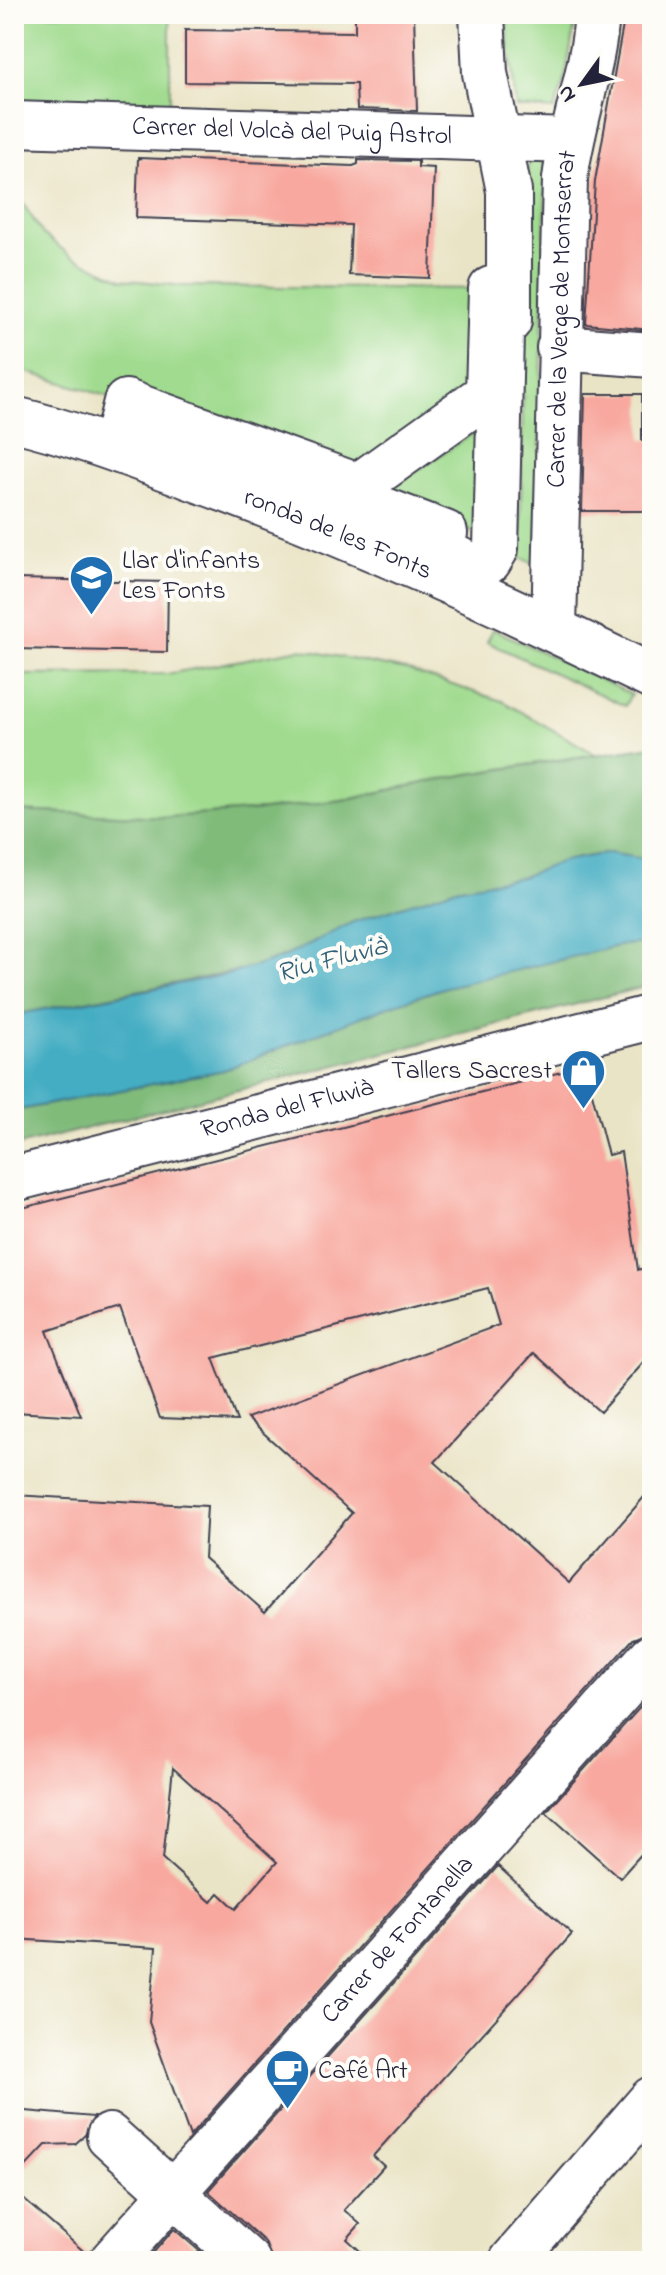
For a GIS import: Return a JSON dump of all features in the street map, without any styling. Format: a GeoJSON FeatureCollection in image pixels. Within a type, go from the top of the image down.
{"type":"FeatureCollection","features":[{"type":"Feature","properties":{"kind":"street","name":"Carrer de la Verge de Montserrat"},"geometry":{"type":"LineString","coordinates":[[482,14],[481,50],[509,191],[500,603]]}},
{"type":"Feature","properties":{"kind":"street","name":"Carrer de la Verge de Montserrat"},"geometry":{"type":"LineString","coordinates":[[554,629],[565,179],[570,141],[591,59],[597,14]]}},
{"type":"Feature","properties":{"kind":"street","name":"Carrer del Volcà del Puig Astrol"},"geometry":{"type":"LineString","coordinates":[[14,124],[570,141]]}},
{"type":"Feature","properties":{"kind":"street"},"geometry":{"type":"LineString","coordinates":[[491,289],[502,290],[496,549],[489,561],[474,566],[439,551],[445,533],[175,430],[167,440],[120,426],[126,402],[358,486],[488,393],[491,289]]}},
{"type":"Feature","properties":{"kind":"street"},"geometry":{"type":"LineString","coordinates":[[559,348],[652,355]]}},
{"type":"Feature","properties":{"kind":"street","name":"ronda de les Fonts"},"geometry":{"type":"LineString","coordinates":[[14,419],[136,457],[309,521],[500,603],[652,677]]}},
{"type":"Feature","properties":{"kind":"street","name":"Ronda del Fluvià"},"geometry":{"type":"LineString","coordinates":[[14,1179],[652,1017]]}},
{"type":"Feature","properties":{"kind":"street","name":"Carrer de Fontanella"},"geometry":{"type":"LineString","coordinates":[[112,2261],[652,1656]]}},
{"type":"Feature","properties":{"kind":"street"},"geometry":{"type":"LineString","coordinates":[[512,2261],[652,2099]]}},
{"type":"Feature","properties":{"kind":"street"},"geometry":{"type":"LineString","coordinates":[[109,2136],[248,2261]]}},
{"type":"Feature","properties":{"kind":"green space"},"geometry":{"type":"Polygon","coordinates":[[[14,14],[170,14],[170,106],[14,102],[14,14]]]}},
{"type":"Feature","properties":{"kind":"green space"},"geometry":{"type":"Polygon","coordinates":[[[506,14],[577,14],[564,83],[554,110],[516,107],[506,14]]]}},
{"type":"Feature","properties":{"kind":"green space"},"geometry":{"type":"Polygon","coordinates":[[[534,157],[542,160],[546,171],[537,564],[520,558],[527,177],[528,165],[534,157]]]}},
{"type":"Feature","properties":{"kind":"green space"},"geometry":{"type":"Polygon","coordinates":[[[14,190],[43,234],[71,256],[122,279],[183,286],[491,289],[488,393],[358,486],[156,411],[14,368],[14,190]]]}},
{"type":"Feature","properties":{"kind":"green space"},"geometry":{"type":"Polygon","coordinates":[[[491,421],[488,538],[380,496],[491,421]]]}},
{"type":"Feature","properties":{"kind":"green space"},"geometry":{"type":"Polygon","coordinates":[[[493,629],[631,694],[625,706],[487,642],[493,629]]]}},
{"type":"Feature","properties":{"kind":"green space"},"geometry":{"type":"Polygon","coordinates":[[[300,649],[406,670],[502,701],[595,754],[463,775],[342,800],[264,810],[169,817],[14,811],[14,675],[167,674],[300,649]]]}},
{"type":"Feature","properties":{"kind":"green space"},"geometry":{"type":"Polygon","coordinates":[[[652,746],[652,860],[607,853],[563,861],[551,869],[492,884],[460,887],[353,922],[299,951],[248,969],[14,1015],[14,811],[169,817],[264,810],[342,800],[463,775],[652,746]]]}},
{"type":"Feature","properties":{"kind":"green space"},"geometry":{"type":"Polygon","coordinates":[[[652,942],[652,985],[14,1147],[14,1111],[224,1070],[446,987],[622,945],[652,942]]]}},
{"type":"Feature","properties":{"kind":"water","name":"Riu Fluvià"},"geometry":{"type":"Polygon","coordinates":[[[607,853],[652,860],[652,942],[622,945],[446,987],[224,1070],[14,1111],[14,1015],[230,974],[282,958],[353,922],[460,887],[522,877],[563,861],[607,853]]]}},
{"type":"Feature","properties":{"kind":"building"},"geometry":{"type":"Polygon","coordinates":[[[355,14],[414,14],[417,111],[357,109],[356,84],[185,82],[185,30],[355,32],[355,14]]]}},
{"type":"Feature","properties":{"kind":"building"},"geometry":{"type":"Polygon","coordinates":[[[625,14],[652,14],[652,330],[586,324],[595,181],[625,14]]]}},
{"type":"Feature","properties":{"kind":"building"},"geometry":{"type":"Polygon","coordinates":[[[138,158],[353,166],[358,164],[358,160],[418,161],[418,167],[434,168],[430,278],[349,275],[351,225],[136,218],[138,158]]]}},
{"type":"Feature","properties":{"kind":"building"},"geometry":{"type":"Polygon","coordinates":[[[585,394],[642,394],[642,440],[652,440],[652,511],[582,511],[585,394]]]}},
{"type":"Feature","properties":{"kind":"building","name":"Llar d'infants Les Fonts"},"geometry":{"type":"Polygon","coordinates":[[[14,579],[168,582],[167,652],[14,649],[14,579]]]}},
{"type":"Feature","properties":{"kind":"building"},"geometry":{"type":"Polygon","coordinates":[[[585,1066],[608,1155],[621,1152],[638,1270],[652,1265],[652,1353],[600,1412],[534,1353],[435,1462],[569,1583],[652,1488],[652,1632],[633,1639],[190,2136],[149,2022],[156,1948],[14,1939],[14,1495],[207,1506],[204,1558],[265,1612],[352,1513],[247,1418],[499,1325],[488,1288],[213,1358],[237,1421],[160,1418],[120,1308],[47,1331],[81,1416],[14,1412],[14,1210],[585,1066]],[[173,1768],[163,1859],[211,1902],[219,1893],[236,1909],[277,1862],[173,1768]]]}},
{"type":"Feature","properties":{"kind":"building"},"geometry":{"type":"Polygon","coordinates":[[[652,1694],[652,1842],[620,1878],[546,1812],[652,1694]]]}},
{"type":"Feature","properties":{"kind":"building"},"geometry":{"type":"Polygon","coordinates":[[[498,1866],[572,1934],[373,2156],[384,2166],[344,2210],[360,2224],[347,2239],[371,2261],[272,2261],[265,2242],[208,2191],[498,1866]]]}},
{"type":"Feature","properties":{"kind":"building"},"geometry":{"type":"Polygon","coordinates":[[[14,2110],[94,2117],[85,2135],[75,2144],[46,2145],[14,2179],[14,2110]]]}},
{"type":"Feature","properties":{"kind":"building"},"geometry":{"type":"Polygon","coordinates":[[[14,2191],[88,2255],[88,2261],[14,2261],[14,2191]]]}},
{"type":"Feature","properties":{"kind":"building"},"geometry":{"type":"Polygon","coordinates":[[[174,2229],[211,2261],[146,2261],[174,2229]]]}},
{"type":"Feature","properties":{"kind":"place","name":"Llar d'infants Les Fonts"},"geometry":{"type":"Point","coordinates":[91,616]}},
{"type":"Feature","properties":{"kind":"place","name":"Tallers Sacrest"},"geometry":{"type":"Point","coordinates":[583,1111]}},
{"type":"Feature","properties":{"kind":"place","name":"Café Art"},"geometry":{"type":"Point","coordinates":[287,2111]}}]}
